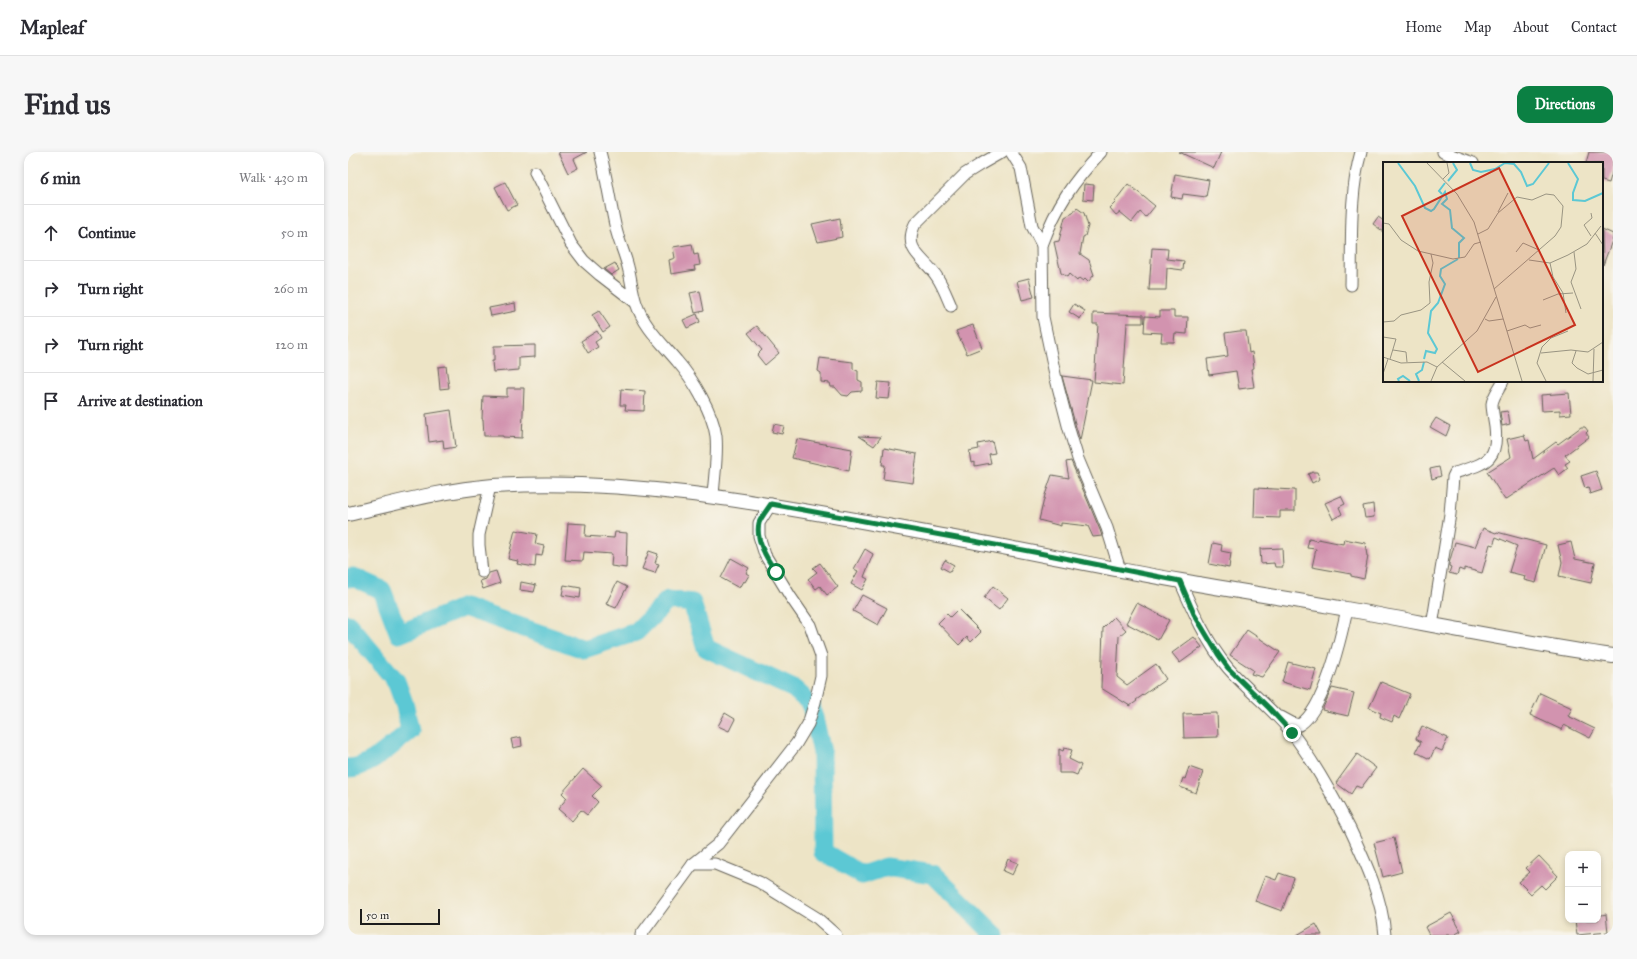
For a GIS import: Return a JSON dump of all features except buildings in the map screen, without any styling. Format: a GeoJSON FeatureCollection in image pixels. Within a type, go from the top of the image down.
{"type":"FeatureCollection","features":[{"type":"Feature","properties":{"kind":"main road"},"geometry":{"type":"LineString","coordinates":[[348,514],[435,495],[490,486],[564,484],[617,486],[771,504],[1180,581],[1347,609],[1432,626],[1613,656]]}},
{"type":"Feature","properties":{"kind":"street"},"geometry":{"type":"LineString","coordinates":[[600,152],[606,175],[616,230],[628,265],[635,302],[651,333],[678,362],[695,387],[711,418],[716,435],[716,457],[712,497]]}},
{"type":"Feature","properties":{"kind":"street"},"geometry":{"type":"LineString","coordinates":[[951,306],[936,276],[913,248],[910,240],[911,232],[915,224],[965,174],[1002,152]]}},
{"type":"Feature","properties":{"kind":"street"},"geometry":{"type":"LineString","coordinates":[[1011,152],[1021,168],[1032,226],[1042,245]]}},
{"type":"Feature","properties":{"kind":"street"},"geometry":{"type":"LineString","coordinates":[[1102,152],[1082,173],[1066,194],[1052,218],[1042,245],[1043,317],[1056,379],[1078,459],[1107,528],[1120,570]]}},
{"type":"Feature","properties":{"kind":"street"},"geometry":{"type":"LineString","coordinates":[[1351,285],[1357,164],[1361,152]]}},
{"type":"Feature","properties":{"kind":"street"},"geometry":{"type":"LineString","coordinates":[[1443,152],[1470,162]]}},
{"type":"Feature","properties":{"kind":"street"},"geometry":{"type":"LineString","coordinates":[[534,172],[571,244],[584,261],[635,302]]}},
{"type":"Feature","properties":{"kind":"street"},"geometry":{"type":"LineString","coordinates":[[1432,626],[1450,514],[1452,477],[1455,474],[1483,463],[1490,457],[1494,449],[1496,436],[1492,404],[1503,382]]}},
{"type":"Feature","properties":{"kind":"street"},"geometry":{"type":"LineString","coordinates":[[482,572],[479,535],[490,486]]}},
{"type":"Feature","properties":{"kind":"street"},"geometry":{"type":"LineString","coordinates":[[641,935],[693,864],[718,844],[796,744],[808,724],[815,702],[821,676],[821,656],[810,625],[765,555],[759,536],[759,523],[771,504]]}},
{"type":"Feature","properties":{"kind":"street"},"geometry":{"type":"LineString","coordinates":[[1180,581],[1194,614],[1218,654],[1237,677],[1292,733],[1310,759],[1341,812],[1374,882],[1380,903],[1385,935]]}},
{"type":"Feature","properties":{"kind":"street"},"geometry":{"type":"LineString","coordinates":[[1269,708],[1292,723],[1299,725],[1309,717],[1317,705],[1323,691],[1340,642],[1347,609]]}},
{"type":"Feature","properties":{"kind":"street"},"geometry":{"type":"LineString","coordinates":[[693,864],[715,864],[759,882],[817,918],[836,935]]}},
{"type":"Feature","properties":{"kind":"waterway"},"geometry":{"type":"LineString","coordinates":[[348,578],[353,577],[382,590],[399,634],[464,607],[584,649],[636,632],[668,600],[692,603],[706,648],[794,689],[804,698]]}},
{"type":"Feature","properties":{"kind":"waterway"},"geometry":{"type":"LineString","coordinates":[[348,624],[396,681],[405,706],[410,731],[373,760],[356,767],[348,768]]}},
{"type":"Feature","properties":{"kind":"waterway"},"geometry":{"type":"LineString","coordinates":[[811,705],[822,752],[823,852],[862,875],[886,867],[933,874],[995,935]]}},
{"type":"Feature","properties":{"kind":"route"},"geometry":{"type":"LineString","coordinates":[[776,572],[765,555],[759,536],[759,523],[771,504],[1034,552],[1180,581],[1194,614],[1228,668],[1292,733]]}}]}
